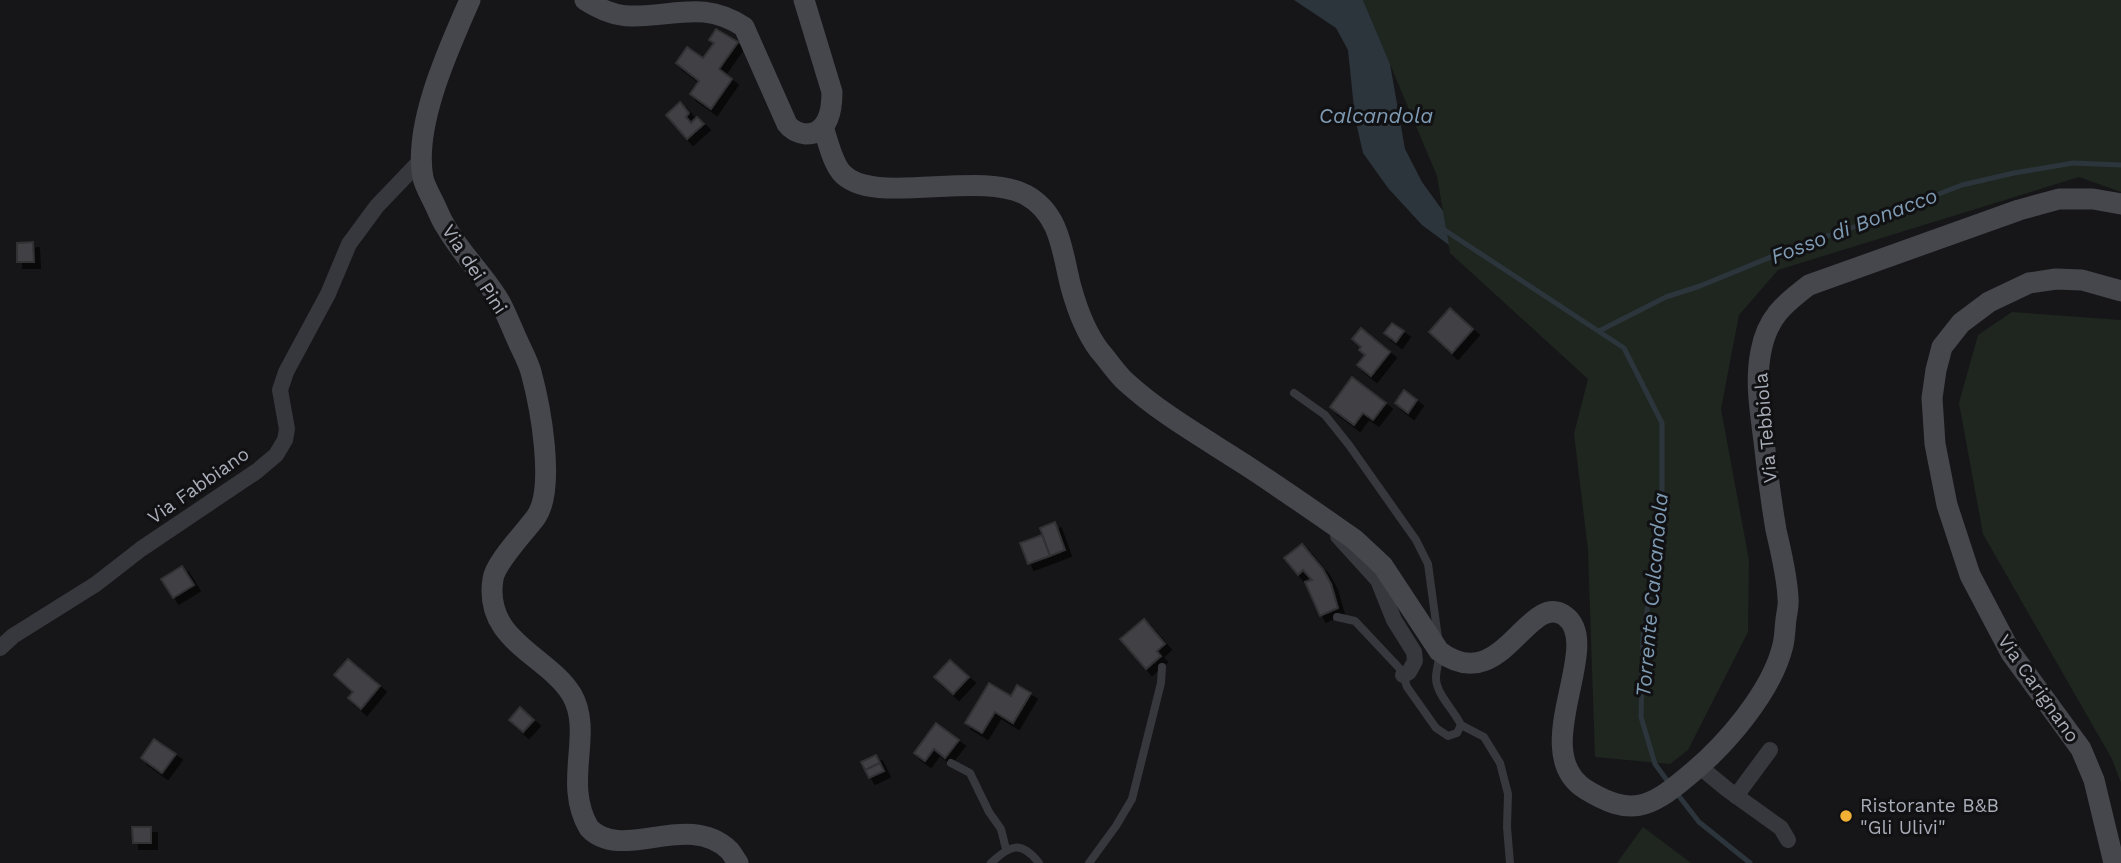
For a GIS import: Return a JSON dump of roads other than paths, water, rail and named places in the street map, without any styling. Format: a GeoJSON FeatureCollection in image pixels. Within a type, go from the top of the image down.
{"type":"FeatureCollection","features":[{"type":"Feature","properties":{"kind":"main road","name":"Via dei Pini"},"geometry":{"type":"LineString","coordinates":[[470,0],[434,90],[425,131],[423,180],[446,227],[500,302],[531,372],[545,451],[546,484],[539,513],[493,576],[495,614],[524,651],[564,682],[574,698],[581,717],[576,789],[581,812],[597,839],[615,848],[629,851],[671,839],[694,837],[713,840],[728,849],[738,863]]}},
{"type":"Feature","properties":{"kind":"main road"},"geometry":{"type":"LineString","coordinates":[[585,0],[614,14],[631,16],[698,9],[714,10],[732,17],[744,27],[787,124],[797,132],[806,134],[814,133],[823,127],[829,117],[832,92],[804,0]]}},
{"type":"Feature","properties":{"kind":"main road"},"geometry":{"type":"LineString","coordinates":[[823,127],[838,169],[852,181],[862,185],[901,188],[977,184],[1007,187],[1027,196],[1044,209],[1056,228],[1065,253],[1070,286],[1082,321],[1096,346],[1125,381],[1155,406],[1354,539],[1383,566],[1439,650]]}},
{"type":"Feature","properties":{"kind":"main road","name":"Via Tebbiola"},"geometry":{"type":"LineString","coordinates":[[1439,650],[1460,663],[1479,662],[1498,653],[1512,642],[1531,621],[1547,612],[1562,614],[1571,623],[1576,652],[1563,721],[1562,755],[1568,772],[1581,786],[1598,797],[1622,806],[1645,806],[1672,790],[1702,765],[1741,722],[1767,685],[1783,645],[1789,600],[1770,494],[1757,384],[1761,350],[1771,322],[1783,305],[1809,285],[2019,210],[2059,199],[2093,199],[2121,204]]}},
{"type":"Feature","properties":{"kind":"main road","name":"Via Carignano"},"geometry":{"type":"LineString","coordinates":[[2115,863],[2094,780],[2081,749],[2011,653],[1970,575],[1947,505],[1935,444],[1932,398],[1942,347],[1961,323],[1989,302],[2029,283],[2056,279],[2082,280],[2121,291]]}},
{"type":"Feature","properties":{"kind":"street","name":"Via Fabbiano"},"geometry":{"type":"LineString","coordinates":[[0,648],[13,636],[96,584],[141,549],[257,471],[276,455],[285,440],[287,429],[281,390],[286,372],[328,294],[349,244],[377,206],[422,159]]}},
{"type":"Feature","properties":{"kind":"street"},"geometry":{"type":"LineString","coordinates":[[1317,513],[1378,580],[1394,620],[1413,652],[1415,661],[1409,672],[1403,675]]}},
{"type":"Feature","properties":{"kind":"street"},"geometry":{"type":"LineString","coordinates":[[1736,796],[1770,750]]}},
{"type":"Feature","properties":{"kind":"street"},"geometry":{"type":"LineString","coordinates":[[1702,765],[1736,796],[1781,828],[1788,840]]}},
{"type":"Feature","properties":{"kind":"lane"},"geometry":{"type":"LineString","coordinates":[[1294,393],[1325,415],[1349,445],[1416,540],[1428,564],[1439,650],[1436,679],[1443,699],[1455,712],[1461,725],[1485,737],[1500,763],[1508,794],[1510,863]]}},
{"type":"Feature","properties":{"kind":"lane"},"geometry":{"type":"LineString","coordinates":[[1337,617],[1355,621],[1402,671],[1407,687],[1436,728],[1448,736],[1457,733],[1461,725]]}},
{"type":"Feature","properties":{"kind":"lane"},"geometry":{"type":"LineString","coordinates":[[1089,863],[1132,799],[1161,683],[1162,667]]}},
{"type":"Feature","properties":{"kind":"lane"},"geometry":{"type":"LineString","coordinates":[[951,764],[970,773],[989,812],[1001,829],[1006,849]]}},
{"type":"Feature","properties":{"kind":"lane"},"geometry":{"type":"LineString","coordinates":[[991,863],[1006,849],[1016,847],[1029,850],[1039,863]]}},
{"type":"Feature","properties":{"kind":"water","name":"Calcandola"},"geometry":{"type":"Polygon","coordinates":[[[1294,0],[1363,0],[1390,64],[1405,149],[1422,182],[1443,211],[1449,245],[1422,225],[1388,188],[1363,153],[1355,118],[1348,50],[1336,28],[1294,0]]]}},
{"type":"Feature","properties":{"kind":"waterway","name":"Fosso di Bonacco"},"geometry":{"type":"LineString","coordinates":[[1599,331],[1666,297],[1962,185],[2073,163],[2121,165]]}},
{"type":"Feature","properties":{"kind":"waterway","name":"Torrente Calcandola"},"geometry":{"type":"LineString","coordinates":[[1440,227],[1624,348],[1662,423],[1662,518],[1643,636],[1641,717],[1655,764],[1669,783]]}},
{"type":"Feature","properties":{"kind":"waterway","name":"Torrente Calcandola"},"geometry":{"type":"LineString","coordinates":[[1675,791],[1699,822],[1750,863]]}},
{"type":"Feature","properties":{"kind":"place","name":"Ristorante B&B \"Gli Ulivi\""},"geometry":{"type":"Point","coordinates":[1846,816]}}]}
